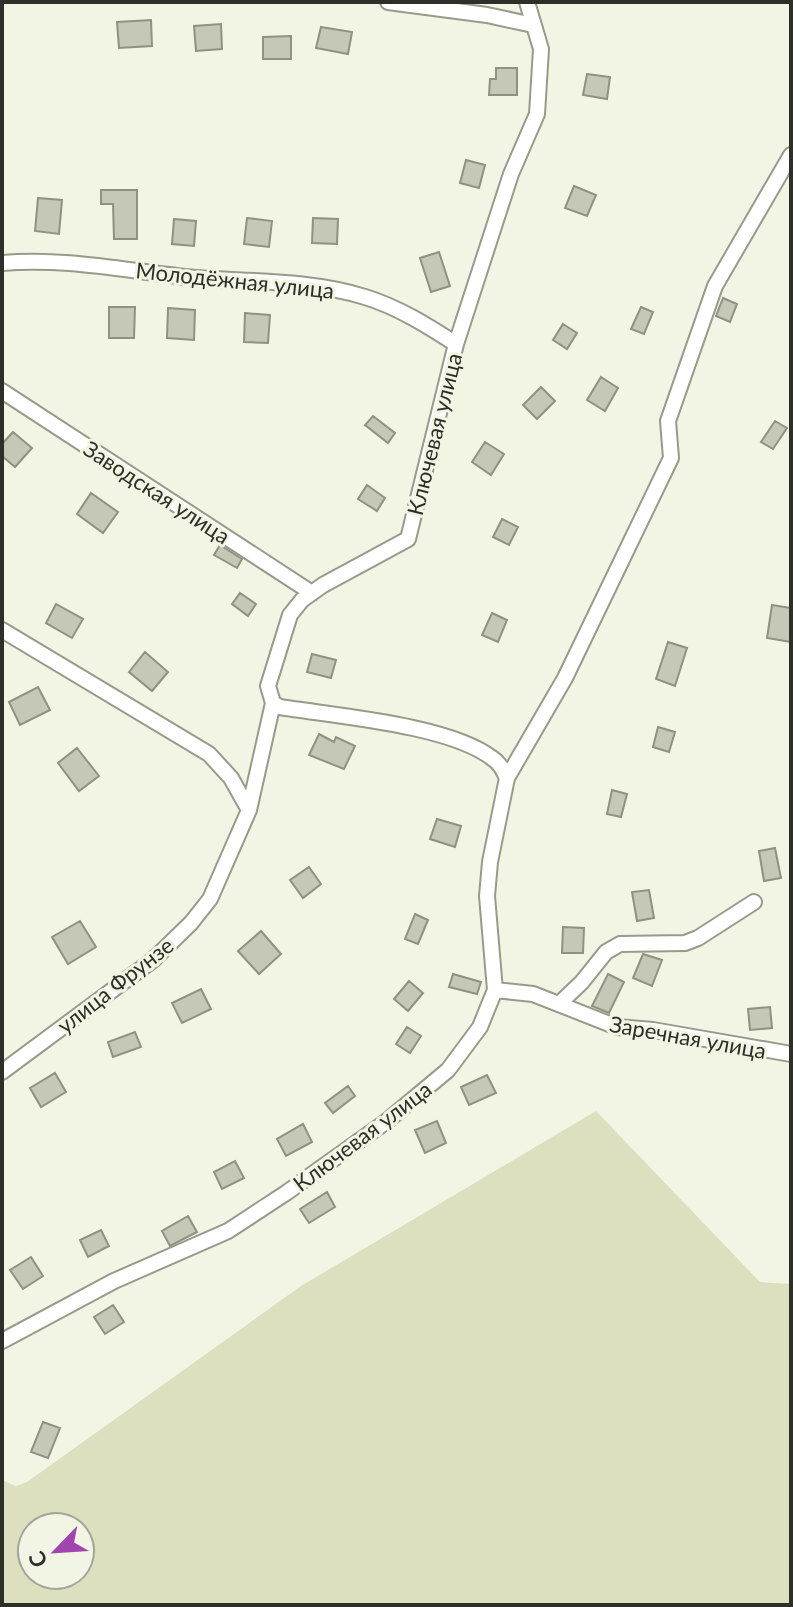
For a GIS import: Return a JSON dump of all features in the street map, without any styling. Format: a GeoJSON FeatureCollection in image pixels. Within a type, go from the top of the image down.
{"type":"FeatureCollection","features":[{"type":"Feature","properties":{"kind":"street"},"geometry":{"type":"LineString","coordinates":[[388,2],[487,15],[533,25]]}},
{"type":"Feature","properties":{"kind":"street","name":"Ключевая улица"},"geometry":{"type":"LineString","coordinates":[[273,703],[268,686],[290,615],[312,593],[408,539],[456,344],[511,174],[537,114],[541,49],[527,2]]}},
{"type":"Feature","properties":{"kind":"street","name":"Ключевая улица"},"geometry":{"type":"LineString","coordinates":[[2,1341],[114,1281],[228,1231],[387,1121],[448,1070],[480,1027],[495,990],[487,896],[490,862],[507,778],[565,678],[671,458],[668,421],[715,286],[791,155]]}},
{"type":"Feature","properties":{"kind":"street","name":"Молодёжная улица"},"geometry":{"type":"LineString","coordinates":[[2,263],[68,263],[323,287],[369,298],[397,309],[456,344]]}},
{"type":"Feature","properties":{"kind":"street","name":"Заводская улица"},"geometry":{"type":"LineString","coordinates":[[2,391],[312,593]]}},
{"type":"Feature","properties":{"kind":"street"},"geometry":{"type":"LineString","coordinates":[[2,630],[209,754],[231,778],[249,810]]}},
{"type":"Feature","properties":{"kind":"street"},"geometry":{"type":"LineString","coordinates":[[273,703],[280,707],[429,731],[461,741],[494,759],[507,778]]}},
{"type":"Feature","properties":{"kind":"street","name":"улица Фрунзе"},"geometry":{"type":"LineString","coordinates":[[2,1072],[153,960],[191,923],[210,899],[249,810],[273,703]]}},
{"type":"Feature","properties":{"kind":"street"},"geometry":{"type":"LineString","coordinates":[[560,1003],[606,952],[620,944],[685,943],[754,902]]}},
{"type":"Feature","properties":{"kind":"street","name":"Заречная улица"},"geometry":{"type":"LineString","coordinates":[[495,990],[533,994],[617,1027],[653,1030],[791,1054]]}},
{"type":"Feature","properties":{"kind":"green space"},"geometry":{"type":"Polygon","coordinates":[[[596,1111],[760,1282],[791,1284],[791,1605],[2,1605],[2,1480],[16,1486],[27,1482],[301,1286],[596,1111]]]}},
{"type":"Feature","properties":{"kind":"building"},"geometry":{"type":"Polygon","coordinates":[[[151,20],[152,46],[119,48],[117,22],[151,20]]]}},
{"type":"Feature","properties":{"kind":"building"},"geometry":{"type":"Polygon","coordinates":[[[221,24],[222,49],[196,51],[194,26],[221,24]]]}},
{"type":"Feature","properties":{"kind":"building"},"geometry":{"type":"Polygon","coordinates":[[[321,27],[352,32],[348,54],[316,48],[321,27]]]}},
{"type":"Feature","properties":{"kind":"building"},"geometry":{"type":"Polygon","coordinates":[[[291,36],[291,59],[263,59],[263,37],[291,36]]]}},
{"type":"Feature","properties":{"kind":"building"},"geometry":{"type":"Polygon","coordinates":[[[496,68],[517,68],[517,95],[489,95],[490,79],[496,79],[496,68]]]}},
{"type":"Feature","properties":{"kind":"building"},"geometry":{"type":"Polygon","coordinates":[[[587,74],[610,77],[607,99],[583,95],[587,74]]]}},
{"type":"Feature","properties":{"kind":"building"},"geometry":{"type":"Polygon","coordinates":[[[466,160],[485,165],[479,188],[460,183],[466,160]]]}},
{"type":"Feature","properties":{"kind":"building"},"geometry":{"type":"Polygon","coordinates":[[[574,186],[596,195],[587,216],[565,208],[574,186]]]}},
{"type":"Feature","properties":{"kind":"building"},"geometry":{"type":"Polygon","coordinates":[[[101,190],[137,190],[137,239],[114,239],[113,204],[101,204],[101,190]]]}},
{"type":"Feature","properties":{"kind":"building"},"geometry":{"type":"Polygon","coordinates":[[[38,198],[62,200],[59,234],[35,231],[38,198]]]}},
{"type":"Feature","properties":{"kind":"building"},"geometry":{"type":"Polygon","coordinates":[[[247,218],[272,221],[269,247],[244,244],[247,218]]]}},
{"type":"Feature","properties":{"kind":"building"},"geometry":{"type":"Polygon","coordinates":[[[313,218],[338,219],[337,244],[312,243],[313,218]]]}},
{"type":"Feature","properties":{"kind":"building"},"geometry":{"type":"Polygon","coordinates":[[[174,219],[196,221],[194,246],[172,244],[174,219]]]}},
{"type":"Feature","properties":{"kind":"building"},"geometry":{"type":"Polygon","coordinates":[[[439,252],[450,286],[431,292],[420,258],[439,252]]]}},
{"type":"Feature","properties":{"kind":"building"},"geometry":{"type":"Polygon","coordinates":[[[723,298],[737,304],[730,322],[716,316],[723,298]]]}},
{"type":"Feature","properties":{"kind":"building"},"geometry":{"type":"Polygon","coordinates":[[[109,307],[135,307],[134,338],[109,338],[109,307]]]}},
{"type":"Feature","properties":{"kind":"building"},"geometry":{"type":"Polygon","coordinates":[[[641,307],[653,312],[644,334],[631,329],[641,307]]]}},
{"type":"Feature","properties":{"kind":"building"},"geometry":{"type":"Polygon","coordinates":[[[168,308],[195,310],[194,340],[167,338],[168,308]]]}},
{"type":"Feature","properties":{"kind":"building"},"geometry":{"type":"Polygon","coordinates":[[[245,313],[270,315],[268,343],[244,342],[245,313]]]}},
{"type":"Feature","properties":{"kind":"building"},"geometry":{"type":"Polygon","coordinates":[[[563,324],[577,333],[567,349],[553,340],[563,324]]]}},
{"type":"Feature","properties":{"kind":"building"},"geometry":{"type":"Polygon","coordinates":[[[601,377],[618,388],[605,411],[587,400],[601,377]]]}},
{"type":"Feature","properties":{"kind":"building"},"geometry":{"type":"Polygon","coordinates":[[[541,387],[555,401],[537,419],[523,405],[541,387]]]}},
{"type":"Feature","properties":{"kind":"building"},"geometry":{"type":"Polygon","coordinates":[[[373,416],[395,433],[388,443],[365,425],[373,416]]]}},
{"type":"Feature","properties":{"kind":"building"},"geometry":{"type":"Polygon","coordinates":[[[775,421],[787,428],[773,449],[761,442],[775,421]]]}},
{"type":"Feature","properties":{"kind":"building"},"geometry":{"type":"Polygon","coordinates":[[[13,432],[32,448],[15,467],[2,456],[2,444],[13,432]]]}},
{"type":"Feature","properties":{"kind":"building"},"geometry":{"type":"Polygon","coordinates":[[[485,442],[504,454],[491,475],[472,462],[485,442]]]}},
{"type":"Feature","properties":{"kind":"building"},"geometry":{"type":"Polygon","coordinates":[[[367,485],[385,498],[377,511],[358,499],[367,485]]]}},
{"type":"Feature","properties":{"kind":"building"},"geometry":{"type":"Polygon","coordinates":[[[91,493],[118,512],[103,533],[77,514],[91,493]]]}},
{"type":"Feature","properties":{"kind":"building"},"geometry":{"type":"Polygon","coordinates":[[[502,519],[518,527],[509,545],[493,537],[502,519]]]}},
{"type":"Feature","properties":{"kind":"building"},"geometry":{"type":"Polygon","coordinates":[[[220,545],[242,559],[237,568],[214,555],[220,545]]]}},
{"type":"Feature","properties":{"kind":"building"},"geometry":{"type":"Polygon","coordinates":[[[240,593],[256,604],[248,616],[232,604],[240,593]]]}},
{"type":"Feature","properties":{"kind":"building"},"geometry":{"type":"Polygon","coordinates":[[[56,604],[83,619],[72,638],[46,623],[56,604]]]}},
{"type":"Feature","properties":{"kind":"building"},"geometry":{"type":"Polygon","coordinates":[[[772,605],[791,608],[791,642],[767,638],[772,605]]]}},
{"type":"Feature","properties":{"kind":"building"},"geometry":{"type":"Polygon","coordinates":[[[492,613],[507,620],[498,642],[482,635],[492,613]]]}},
{"type":"Feature","properties":{"kind":"building"},"geometry":{"type":"Polygon","coordinates":[[[668,642],[687,648],[675,686],[656,679],[668,642]]]}},
{"type":"Feature","properties":{"kind":"building"},"geometry":{"type":"Polygon","coordinates":[[[145,652],[168,672],[152,691],[129,672],[145,652]]]}},
{"type":"Feature","properties":{"kind":"building"},"geometry":{"type":"Polygon","coordinates":[[[312,654],[336,660],[331,678],[307,672],[312,654]]]}},
{"type":"Feature","properties":{"kind":"building"},"geometry":{"type":"Polygon","coordinates":[[[38,687],[50,710],[20,725],[9,702],[38,687]]]}},
{"type":"Feature","properties":{"kind":"building"},"geometry":{"type":"Polygon","coordinates":[[[658,727],[675,732],[669,752],[653,747],[658,727]]]}},
{"type":"Feature","properties":{"kind":"building"},"geometry":{"type":"Polygon","coordinates":[[[319,734],[334,742],[336,737],[355,746],[344,769],[309,755],[319,734]]]}},
{"type":"Feature","properties":{"kind":"building"},"geometry":{"type":"Polygon","coordinates":[[[77,748],[99,776],[79,791],[58,763],[77,748]]]}},
{"type":"Feature","properties":{"kind":"building"},"geometry":{"type":"Polygon","coordinates":[[[612,790],[627,794],[621,817],[607,814],[612,790]]]}},
{"type":"Feature","properties":{"kind":"building"},"geometry":{"type":"Polygon","coordinates":[[[437,819],[461,826],[455,847],[430,839],[437,819]]]}},
{"type":"Feature","properties":{"kind":"building"},"geometry":{"type":"Polygon","coordinates":[[[775,848],[781,878],[764,881],[759,851],[775,848]]]}},
{"type":"Feature","properties":{"kind":"building"},"geometry":{"type":"Polygon","coordinates":[[[309,867],[321,884],[303,898],[290,880],[309,867]]]}},
{"type":"Feature","properties":{"kind":"building"},"geometry":{"type":"Polygon","coordinates":[[[649,890],[654,918],[637,921],[632,892],[649,890]]]}},
{"type":"Feature","properties":{"kind":"building"},"geometry":{"type":"Polygon","coordinates":[[[415,914],[428,920],[418,944],[405,939],[415,914]]]}},
{"type":"Feature","properties":{"kind":"building"},"geometry":{"type":"Polygon","coordinates":[[[80,921],[96,947],[68,964],[52,937],[80,921]]]}},
{"type":"Feature","properties":{"kind":"building"},"geometry":{"type":"Polygon","coordinates":[[[563,927],[584,928],[583,953],[562,953],[563,927]]]}},
{"type":"Feature","properties":{"kind":"building"},"geometry":{"type":"Polygon","coordinates":[[[261,931],[281,954],[259,974],[238,951],[261,931]]]}},
{"type":"Feature","properties":{"kind":"building"},"geometry":{"type":"Polygon","coordinates":[[[643,954],[662,960],[652,986],[633,978],[643,954]]]}},
{"type":"Feature","properties":{"kind":"building"},"geometry":{"type":"Polygon","coordinates":[[[453,974],[481,982],[477,994],[449,987],[453,974]]]}},
{"type":"Feature","properties":{"kind":"building"},"geometry":{"type":"Polygon","coordinates":[[[608,974],[624,982],[609,1013],[592,1006],[608,974]]]}},
{"type":"Feature","properties":{"kind":"building"},"geometry":{"type":"Polygon","coordinates":[[[409,981],[423,993],[408,1011],[394,999],[409,981]]]}},
{"type":"Feature","properties":{"kind":"building"},"geometry":{"type":"Polygon","coordinates":[[[201,989],[211,1009],[182,1023],[172,1003],[201,989]]]}},
{"type":"Feature","properties":{"kind":"building"},"geometry":{"type":"Polygon","coordinates":[[[770,1007],[772,1028],[750,1030],[748,1009],[770,1007]]]}},
{"type":"Feature","properties":{"kind":"building"},"geometry":{"type":"Polygon","coordinates":[[[407,1027],[421,1036],[410,1053],[396,1044],[407,1027]]]}},
{"type":"Feature","properties":{"kind":"building"},"geometry":{"type":"Polygon","coordinates":[[[135,1032],[141,1047],[113,1057],[108,1042],[135,1032]]]}},
{"type":"Feature","properties":{"kind":"building"},"geometry":{"type":"Polygon","coordinates":[[[55,1073],[66,1092],[41,1107],[30,1088],[55,1073]]]}},
{"type":"Feature","properties":{"kind":"building"},"geometry":{"type":"Polygon","coordinates":[[[487,1075],[496,1093],[469,1105],[461,1087],[487,1075]]]}},
{"type":"Feature","properties":{"kind":"building"},"geometry":{"type":"Polygon","coordinates":[[[348,1086],[355,1096],[333,1113],[325,1103],[348,1086]]]}},
{"type":"Feature","properties":{"kind":"building"},"geometry":{"type":"Polygon","coordinates":[[[437,1121],[446,1143],[425,1153],[415,1130],[437,1121]]]}},
{"type":"Feature","properties":{"kind":"building"},"geometry":{"type":"Polygon","coordinates":[[[303,1124],[312,1142],[286,1156],[277,1139],[303,1124]]]}},
{"type":"Feature","properties":{"kind":"building"},"geometry":{"type":"Polygon","coordinates":[[[235,1161],[244,1178],[222,1189],[214,1172],[235,1161]]]}},
{"type":"Feature","properties":{"kind":"building"},"geometry":{"type":"Polygon","coordinates":[[[327,1192],[335,1207],[309,1223],[300,1209],[327,1192]]]}},
{"type":"Feature","properties":{"kind":"building"},"geometry":{"type":"Polygon","coordinates":[[[188,1216],[197,1232],[170,1246],[162,1231],[188,1216]]]}},
{"type":"Feature","properties":{"kind":"building"},"geometry":{"type":"Polygon","coordinates":[[[101,1230],[109,1246],[88,1257],[80,1240],[101,1230]]]}},
{"type":"Feature","properties":{"kind":"building"},"geometry":{"type":"Polygon","coordinates":[[[31,1257],[43,1276],[23,1289],[10,1270],[31,1257]]]}},
{"type":"Feature","properties":{"kind":"building"},"geometry":{"type":"Polygon","coordinates":[[[113,1305],[124,1322],[105,1334],[94,1317],[113,1305]]]}},
{"type":"Feature","properties":{"kind":"building"},"geometry":{"type":"Polygon","coordinates":[[[43,1422],[60,1428],[48,1458],[31,1452],[43,1422]]]}}]}
